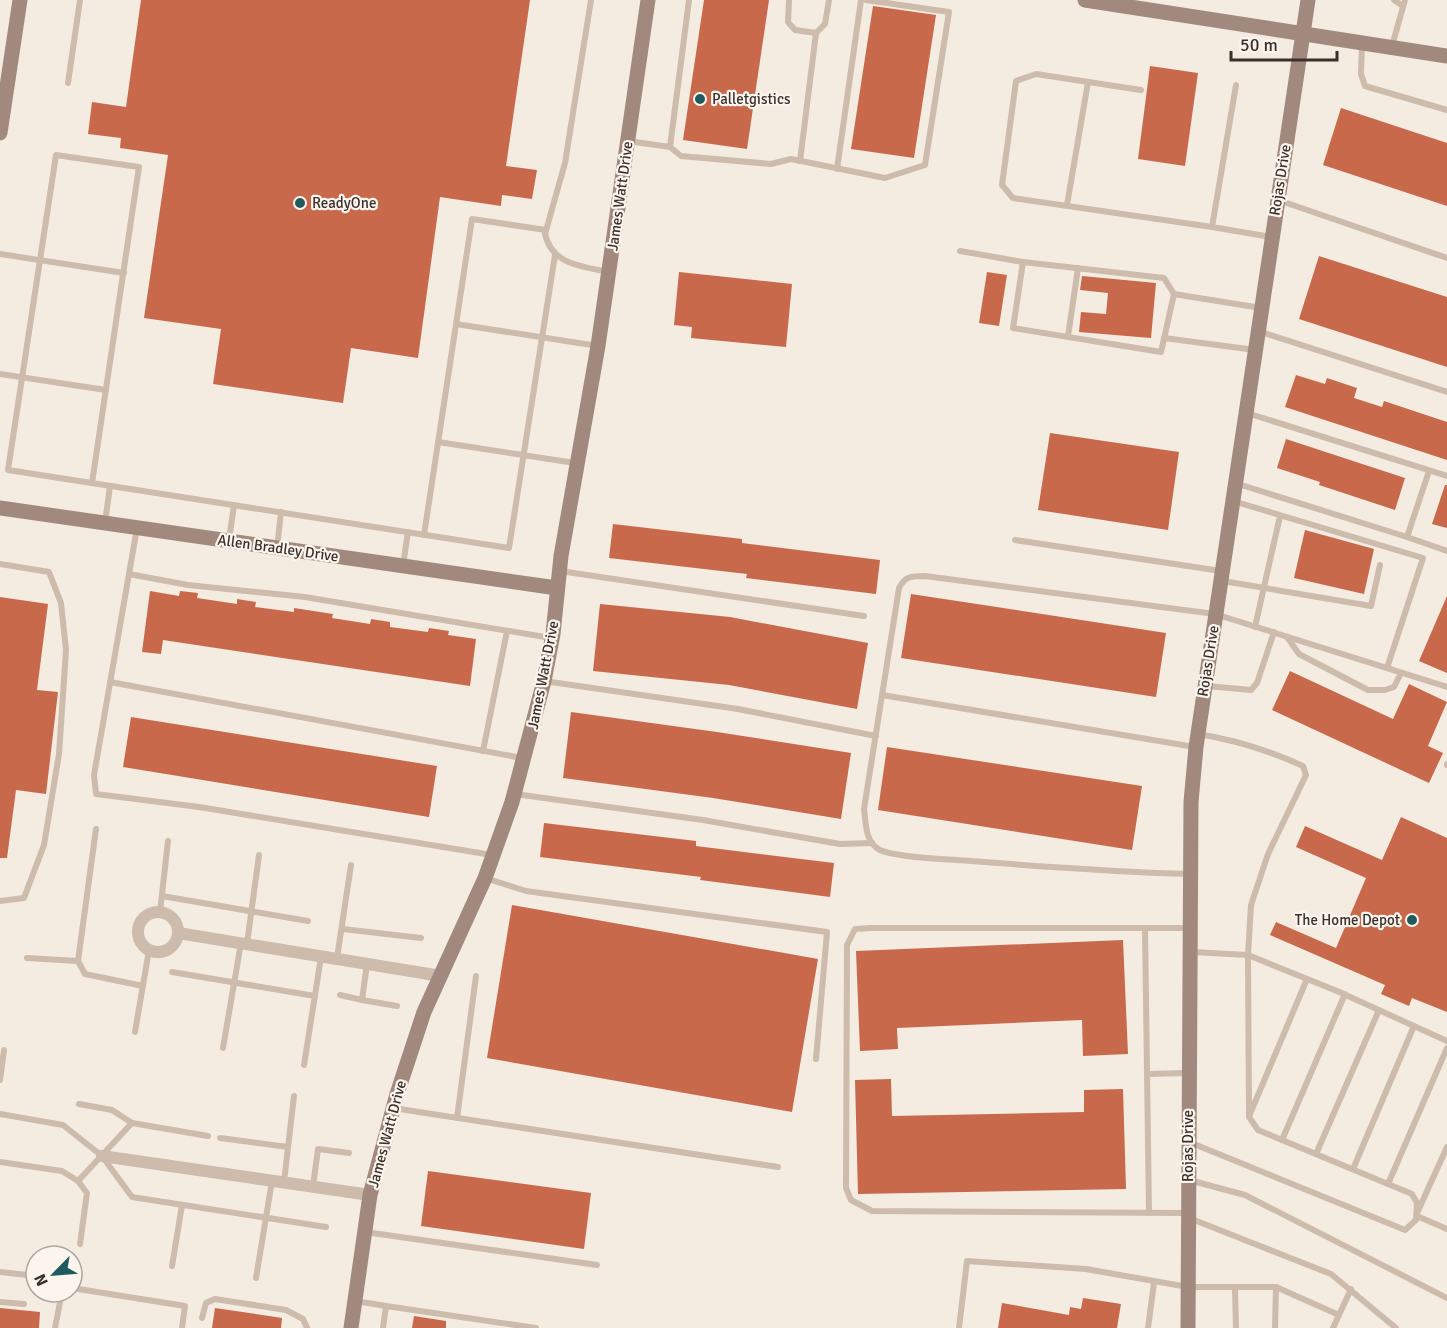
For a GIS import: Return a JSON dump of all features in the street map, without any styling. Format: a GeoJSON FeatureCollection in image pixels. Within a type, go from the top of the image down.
{"type":"FeatureCollection","features":[{"type":"Feature","properties":{"kind":"street"},"geometry":{"type":"LineString","coordinates":[[0,133],[20,0]]}},
{"type":"Feature","properties":{"kind":"street","name":"James Watt Drive"},"geometry":{"type":"LineString","coordinates":[[351,1328],[370,1195],[393,1108],[424,1012],[485,878],[515,793],[544,681],[552,638],[559,571],[598,346],[648,0]]}},
{"type":"Feature","properties":{"kind":"street"},"geometry":{"type":"LineString","coordinates":[[1085,0],[1135,4],[1447,56]]}},
{"type":"Feature","properties":{"kind":"street","name":"Rojas Drive"},"geometry":{"type":"LineString","coordinates":[[1188,1328],[1190,874],[1191,802],[1196,740],[1308,0]]}},
{"type":"Feature","properties":{"kind":"street","name":"Allen Bradley Drive"},"geometry":{"type":"LineString","coordinates":[[0,507],[557,588]]}},
{"type":"Feature","properties":{"kind":"street"},"geometry":{"type":"LineString","coordinates":[[160,912],[174,920],[178,933],[177,940],[168,950],[155,952],[149,950],[140,941],[137,928],[144,917],[160,912]]}},
{"type":"Feature","properties":{"kind":"street"},"geometry":{"type":"LineString","coordinates":[[178,933],[441,976]]}},
{"type":"Feature","properties":{"kind":"street"},"geometry":{"type":"LineString","coordinates":[[102,1155],[370,1195]]}},
{"type":"Feature","properties":{"kind":"lane"},"geometry":{"type":"LineString","coordinates":[[68,83],[80,0]]}},
{"type":"Feature","properties":{"kind":"lane"},"geometry":{"type":"LineString","coordinates":[[591,0],[564,171],[546,230],[548,245],[555,255],[578,266],[609,272]]}},
{"type":"Feature","properties":{"kind":"lane"},"geometry":{"type":"LineString","coordinates":[[670,147],[689,0]]}},
{"type":"Feature","properties":{"kind":"lane"},"geometry":{"type":"LineString","coordinates":[[789,0],[788,22],[795,30],[816,33]]}},
{"type":"Feature","properties":{"kind":"lane"},"geometry":{"type":"LineString","coordinates":[[800,161],[816,33],[825,24],[829,0]]}},
{"type":"Feature","properties":{"kind":"lane"},"geometry":{"type":"LineString","coordinates":[[837,169],[861,0]]}},
{"type":"Feature","properties":{"kind":"lane"},"geometry":{"type":"LineString","coordinates":[[628,141],[670,147],[681,156],[771,164],[791,159],[885,178],[925,165],[949,12],[866,0]]}},
{"type":"Feature","properties":{"kind":"lane"},"geometry":{"type":"LineString","coordinates":[[1392,47],[1404,3],[1394,0]]}},
{"type":"Feature","properties":{"kind":"lane"},"geometry":{"type":"LineString","coordinates":[[1362,42],[1362,74],[1365,86],[1447,110]]}},
{"type":"Feature","properties":{"kind":"lane"},"geometry":{"type":"LineString","coordinates":[[1141,90],[1036,74],[1016,81],[1002,185],[1012,198],[1271,237]]}},
{"type":"Feature","properties":{"kind":"lane"},"geometry":{"type":"LineString","coordinates":[[1067,206],[1088,82]]}},
{"type":"Feature","properties":{"kind":"lane"},"geometry":{"type":"LineString","coordinates":[[1212,227],[1236,86]]}},
{"type":"Feature","properties":{"kind":"lane"},"geometry":{"type":"LineString","coordinates":[[92,483],[140,167],[56,155],[8,470],[509,548],[555,255]]}},
{"type":"Feature","properties":{"kind":"lane"},"geometry":{"type":"LineString","coordinates":[[1278,200],[1447,258]]}},
{"type":"Feature","properties":{"kind":"lane"},"geometry":{"type":"LineString","coordinates":[[424,535],[472,219],[546,230]]}},
{"type":"Feature","properties":{"kind":"lane"},"geometry":{"type":"LineString","coordinates":[[960,251],[1023,262],[1164,278],[1174,294],[1161,352],[1013,328],[1023,262]]}},
{"type":"Feature","properties":{"kind":"lane"},"geometry":{"type":"LineString","coordinates":[[0,254],[124,273]]}},
{"type":"Feature","properties":{"kind":"lane"},"geometry":{"type":"LineString","coordinates":[[1068,336],[1078,268]]}},
{"type":"Feature","properties":{"kind":"lane"},"geometry":{"type":"LineString","coordinates":[[1174,294],[1261,308]]}},
{"type":"Feature","properties":{"kind":"lane"},"geometry":{"type":"LineString","coordinates":[[456,324],[598,346]]}},
{"type":"Feature","properties":{"kind":"lane"},"geometry":{"type":"LineString","coordinates":[[1258,331],[1447,392]]}},
{"type":"Feature","properties":{"kind":"lane"},"geometry":{"type":"LineString","coordinates":[[1164,338],[1255,350]]}},
{"type":"Feature","properties":{"kind":"lane"},"geometry":{"type":"LineString","coordinates":[[0,374],[106,390]]}},
{"type":"Feature","properties":{"kind":"lane"},"geometry":{"type":"LineString","coordinates":[[1245,412],[1447,476]]}},
{"type":"Feature","properties":{"kind":"lane"},"geometry":{"type":"LineString","coordinates":[[438,442],[579,463]]}},
{"type":"Feature","properties":{"kind":"lane"},"geometry":{"type":"LineString","coordinates":[[1407,537],[1429,471]]}},
{"type":"Feature","properties":{"kind":"lane"},"geometry":{"type":"LineString","coordinates":[[1235,483],[1447,551]]}},
{"type":"Feature","properties":{"kind":"lane"},"geometry":{"type":"LineString","coordinates":[[105,523],[110,486]]}},
{"type":"Feature","properties":{"kind":"lane"},"geometry":{"type":"LineString","coordinates":[[1232,501],[1423,558],[1387,668]]}},
{"type":"Feature","properties":{"kind":"lane"},"geometry":{"type":"LineString","coordinates":[[229,541],[234,505]]}},
{"type":"Feature","properties":{"kind":"lane"},"geometry":{"type":"LineString","coordinates":[[277,548],[281,512]]}},
{"type":"Feature","properties":{"kind":"lane"},"geometry":{"type":"LineString","coordinates":[[1255,627],[1280,516]]}},
{"type":"Feature","properties":{"kind":"lane"},"geometry":{"type":"LineString","coordinates":[[137,527],[94,775],[96,794],[199,807],[493,855]]}},
{"type":"Feature","properties":{"kind":"lane"},"geometry":{"type":"LineString","coordinates":[[403,566],[408,532]]}},
{"type":"Feature","properties":{"kind":"lane"},"geometry":{"type":"LineString","coordinates":[[1015,540],[1220,576],[1264,588],[1371,606],[1380,565]]}},
{"type":"Feature","properties":{"kind":"lane"},"geometry":{"type":"LineString","coordinates":[[0,564],[49,572],[61,603],[66,650],[59,754],[44,845],[24,898],[0,901]]}},
{"type":"Feature","properties":{"kind":"lane"},"geometry":{"type":"LineString","coordinates":[[559,571],[864,616]]}},
{"type":"Feature","properties":{"kind":"lane"},"geometry":{"type":"LineString","coordinates":[[129,574],[188,585],[305,597],[552,638]]}},
{"type":"Feature","properties":{"kind":"lane"},"geometry":{"type":"LineString","coordinates":[[1190,874],[1101,872],[926,857],[881,850],[872,843],[867,832],[864,809],[899,588],[903,580],[911,576],[1215,614],[1447,687]]}},
{"type":"Feature","properties":{"kind":"lane"},"geometry":{"type":"LineString","coordinates":[[483,751],[507,631]]}},
{"type":"Feature","properties":{"kind":"lane"},"geometry":{"type":"LineString","coordinates":[[1204,686],[1251,690],[1257,683],[1274,632]]}},
{"type":"Feature","properties":{"kind":"lane"},"geometry":{"type":"LineString","coordinates":[[1286,636],[1299,654],[1368,690],[1385,690],[1394,687],[1401,673]]}},
{"type":"Feature","properties":{"kind":"lane"},"geometry":{"type":"LineString","coordinates":[[544,681],[738,709],[876,736]]}},
{"type":"Feature","properties":{"kind":"lane"},"geometry":{"type":"LineString","coordinates":[[110,682],[525,759]]}},
{"type":"Feature","properties":{"kind":"lane"},"geometry":{"type":"LineString","coordinates":[[882,695],[1196,740],[1235,740],[1268,750],[1303,766],[1306,775],[1268,854],[1251,904],[1248,955],[1249,1118],[1258,1130],[1412,1194],[1417,1214],[1447,1229]]}},
{"type":"Feature","properties":{"kind":"lane"},"geometry":{"type":"LineString","coordinates":[[515,793],[703,820],[840,844],[872,843]]}},
{"type":"Feature","properties":{"kind":"lane"},"geometry":{"type":"LineString","coordinates":[[96,829],[78,961],[85,974],[143,986]]}},
{"type":"Feature","properties":{"kind":"lane"},"geometry":{"type":"LineString","coordinates":[[160,912],[168,841]]}},
{"type":"Feature","properties":{"kind":"lane"},"geometry":{"type":"LineString","coordinates":[[223,1048],[234,982],[252,910],[259,855]]}},
{"type":"Feature","properties":{"kind":"lane"},"geometry":{"type":"LineString","coordinates":[[337,959],[351,865]]}},
{"type":"Feature","properties":{"kind":"lane"},"geometry":{"type":"LineString","coordinates":[[485,878],[526,891],[827,932],[816,1059]]}},
{"type":"Feature","properties":{"kind":"lane"},"geometry":{"type":"LineString","coordinates":[[162,896],[308,921]]}},
{"type":"Feature","properties":{"kind":"lane"},"geometry":{"type":"LineString","coordinates":[[1145,928],[1149,1213]]}},
{"type":"Feature","properties":{"kind":"lane"},"geometry":{"type":"LineString","coordinates":[[1190,928],[855,929],[848,945],[846,1188],[851,1200],[872,1211],[1188,1215],[1330,1274],[1396,1328]]}},
{"type":"Feature","properties":{"kind":"lane"},"geometry":{"type":"LineString","coordinates":[[343,929],[421,938]]}},
{"type":"Feature","properties":{"kind":"lane"},"geometry":{"type":"LineString","coordinates":[[135,1032],[149,950]]}},
{"type":"Feature","properties":{"kind":"lane"},"geometry":{"type":"LineString","coordinates":[[1190,952],[1248,955],[1345,994],[1447,1041]]}},
{"type":"Feature","properties":{"kind":"lane"},"geometry":{"type":"LineString","coordinates":[[304,1065],[321,957]]}},
{"type":"Feature","properties":{"kind":"lane"},"geometry":{"type":"LineString","coordinates":[[27,958],[78,961]]}},
{"type":"Feature","properties":{"kind":"lane"},"geometry":{"type":"LineString","coordinates":[[362,1000],[367,963]]}},
{"type":"Feature","properties":{"kind":"lane"},"geometry":{"type":"LineString","coordinates":[[172,972],[315,996]]}},
{"type":"Feature","properties":{"kind":"lane"},"geometry":{"type":"LineString","coordinates":[[457,1118],[476,976]]}},
{"type":"Feature","properties":{"kind":"lane"},"geometry":{"type":"LineString","coordinates":[[1249,1118],[1307,979]]}},
{"type":"Feature","properties":{"kind":"lane"},"geometry":{"type":"LineString","coordinates":[[1282,1140],[1345,994]]}},
{"type":"Feature","properties":{"kind":"lane"},"geometry":{"type":"LineString","coordinates":[[340,995],[397,1006]]}},
{"type":"Feature","properties":{"kind":"lane"},"geometry":{"type":"LineString","coordinates":[[1316,1154],[1379,1010]]}},
{"type":"Feature","properties":{"kind":"lane"},"geometry":{"type":"LineString","coordinates":[[1353,1169],[1414,1026]]}},
{"type":"Feature","properties":{"kind":"lane"},"geometry":{"type":"LineString","coordinates":[[1389,1184],[1447,1048]]}},
{"type":"Feature","properties":{"kind":"lane"},"geometry":{"type":"LineString","coordinates":[[0,1080],[4,1050]]}},
{"type":"Feature","properties":{"kind":"lane"},"geometry":{"type":"LineString","coordinates":[[1147,1074],[1188,1073]]}},
{"type":"Feature","properties":{"kind":"lane"},"geometry":{"type":"LineString","coordinates":[[256,1278],[267,1218],[288,1147],[294,1096]]}},
{"type":"Feature","properties":{"kind":"lane"},"geometry":{"type":"LineString","coordinates":[[79,1104],[112,1110],[132,1123],[208,1136]]}},
{"type":"Feature","properties":{"kind":"lane"},"geometry":{"type":"LineString","coordinates":[[393,1108],[778,1167]]}},
{"type":"Feature","properties":{"kind":"lane"},"geometry":{"type":"LineString","coordinates":[[0,1114],[59,1122],[102,1155],[132,1197],[326,1227]]}},
{"type":"Feature","properties":{"kind":"lane"},"geometry":{"type":"LineString","coordinates":[[78,1181],[132,1123]]}},
{"type":"Feature","properties":{"kind":"lane"},"geometry":{"type":"LineString","coordinates":[[220,1138],[288,1147]]}},
{"type":"Feature","properties":{"kind":"lane"},"geometry":{"type":"LineString","coordinates":[[1188,1142],[1405,1230],[1410,1227],[1417,1214],[1447,1147]]}},
{"type":"Feature","properties":{"kind":"lane"},"geometry":{"type":"LineString","coordinates":[[312,1187],[318,1149],[349,1154]]}},
{"type":"Feature","properties":{"kind":"lane"},"geometry":{"type":"LineString","coordinates":[[0,1162],[62,1171],[78,1181],[87,1193],[80,1244]]}},
{"type":"Feature","properties":{"kind":"lane"},"geometry":{"type":"LineString","coordinates":[[1188,1180],[1245,1195],[1447,1298]]}},
{"type":"Feature","properties":{"kind":"lane"},"geometry":{"type":"LineString","coordinates":[[172,1266],[182,1205]]}},
{"type":"Feature","properties":{"kind":"lane"},"geometry":{"type":"LineString","coordinates":[[364,1232],[597,1265]]}},
{"type":"Feature","properties":{"kind":"lane"},"geometry":{"type":"LineString","coordinates":[[959,1328],[967,1261],[1086,1269],[1154,1283],[1188,1287],[1236,1289],[1276,1287],[1339,1315]]}},
{"type":"Feature","properties":{"kind":"lane"},"geometry":{"type":"LineString","coordinates":[[0,1272],[24,1275]]}},
{"type":"Feature","properties":{"kind":"lane"},"geometry":{"type":"LineString","coordinates":[[1148,1328],[1154,1283]]}},
{"type":"Feature","properties":{"kind":"lane"},"geometry":{"type":"LineString","coordinates":[[1275,1328],[1276,1287]]}},
{"type":"Feature","properties":{"kind":"lane"},"geometry":{"type":"LineString","coordinates":[[1236,1289],[1236,1328]]}},
{"type":"Feature","properties":{"kind":"lane"},"geometry":{"type":"LineString","coordinates":[[1333,1328],[1351,1289]]}},
{"type":"Feature","properties":{"kind":"lane"},"geometry":{"type":"LineString","coordinates":[[84,1290],[185,1306],[182,1328]]}},
{"type":"Feature","properties":{"kind":"lane"},"geometry":{"type":"LineString","coordinates":[[202,1318],[206,1303],[215,1299],[286,1310],[303,1319],[306,1328]]}},
{"type":"Feature","properties":{"kind":"lane"},"geometry":{"type":"LineString","coordinates":[[355,1301],[536,1328]]}},
{"type":"Feature","properties":{"kind":"lane"},"geometry":{"type":"LineString","coordinates":[[0,1302],[24,1304]]}},
{"type":"Feature","properties":{"kind":"lane"},"geometry":{"type":"LineString","coordinates":[[55,1328],[60,1304]]}},
{"type":"Feature","properties":{"kind":"lane"},"geometry":{"type":"LineString","coordinates":[[383,1328],[386,1306]]}},
{"type":"Feature","properties":{"kind":"building","name":"ReadyOne"},"geometry":{"type":"Polygon","coordinates":[[[141,0],[530,0],[506,166],[537,170],[532,199],[502,195],[501,206],[440,197],[418,358],[351,348],[343,403],[213,384],[221,329],[144,318],[168,155],[120,148],[121,138],[88,134],[92,102],[126,107],[141,0]]]}},
{"type":"Feature","properties":{"kind":"building"},"geometry":{"type":"Polygon","coordinates":[[[704,0],[769,0],[747,149],[683,140],[704,0]]]}},
{"type":"Feature","properties":{"kind":"building"},"geometry":{"type":"Polygon","coordinates":[[[873,6],[936,15],[914,158],[851,149],[873,6]]]}},
{"type":"Feature","properties":{"kind":"building"},"geometry":{"type":"Polygon","coordinates":[[[1150,66],[1198,73],[1185,166],[1138,159],[1150,66]]]}},
{"type":"Feature","properties":{"kind":"building"},"geometry":{"type":"Polygon","coordinates":[[[1341,108],[1447,143],[1447,206],[1323,165],[1341,108]]]}},
{"type":"Feature","properties":{"kind":"building"},"geometry":{"type":"Polygon","coordinates":[[[1319,256],[1447,297],[1447,367],[1299,319],[1319,256]]]}},
{"type":"Feature","properties":{"kind":"building"},"geometry":{"type":"Polygon","coordinates":[[[679,272],[792,284],[786,347],[691,338],[692,327],[674,325],[679,272]]]}},
{"type":"Feature","properties":{"kind":"building"},"geometry":{"type":"Polygon","coordinates":[[[987,272],[1007,275],[999,326],[979,323],[987,272]]]}},
{"type":"Feature","properties":{"kind":"building"},"geometry":{"type":"Polygon","coordinates":[[[1082,276],[1156,283],[1151,338],[1079,332],[1081,312],[1106,314],[1108,293],[1080,290],[1082,276]]]}},
{"type":"Feature","properties":{"kind":"building"},"geometry":{"type":"Polygon","coordinates":[[[1296,375],[1325,384],[1327,378],[1357,388],[1354,398],[1382,407],[1384,401],[1447,422],[1447,460],[1285,407],[1296,375]]]}},
{"type":"Feature","properties":{"kind":"building"},"geometry":{"type":"Polygon","coordinates":[[[1050,433],[1179,452],[1168,530],[1038,510],[1050,433]]]}},
{"type":"Feature","properties":{"kind":"building"},"geometry":{"type":"Polygon","coordinates":[[[1286,439],[1405,478],[1395,510],[1319,485],[1320,482],[1277,468],[1286,439]]]}},
{"type":"Feature","properties":{"kind":"building"},"geometry":{"type":"Polygon","coordinates":[[[1445,485],[1447,485],[1447,528],[1432,524],[1445,485]]]}},
{"type":"Feature","properties":{"kind":"building"},"geometry":{"type":"Polygon","coordinates":[[[613,524],[742,539],[742,543],[880,560],[876,594],[746,578],[747,574],[609,558],[613,524]]]}},
{"type":"Feature","properties":{"kind":"building"},"geometry":{"type":"Polygon","coordinates":[[[1305,530],[1374,549],[1364,594],[1294,578],[1305,530]]]}},
{"type":"Feature","properties":{"kind":"building"},"geometry":{"type":"Polygon","coordinates":[[[150,591],[179,596],[180,591],[198,593],[197,598],[237,604],[237,599],[256,602],[255,607],[294,612],[294,608],[333,614],[332,618],[370,624],[371,619],[390,622],[390,627],[428,632],[429,628],[449,631],[448,635],[476,639],[470,686],[163,640],[161,654],[142,652],[150,591]]]}},
{"type":"Feature","properties":{"kind":"building"},"geometry":{"type":"Polygon","coordinates":[[[911,594],[1166,633],[1156,697],[901,658],[911,594]]]}},
{"type":"Feature","properties":{"kind":"building"},"geometry":{"type":"Polygon","coordinates":[[[1447,596],[1447,673],[1419,661],[1447,596]]]}},
{"type":"Feature","properties":{"kind":"building"},"geometry":{"type":"Polygon","coordinates":[[[0,597],[48,604],[37,690],[58,692],[46,794],[16,790],[7,858],[0,858],[0,597]]]}},
{"type":"Feature","properties":{"kind":"building"},"geometry":{"type":"Polygon","coordinates":[[[600,604],[730,617],[868,643],[857,709],[729,685],[593,671],[600,604]]]}},
{"type":"Feature","properties":{"kind":"building"},"geometry":{"type":"Polygon","coordinates":[[[1290,671],[1393,719],[1409,684],[1447,702],[1428,746],[1443,753],[1429,783],[1272,710],[1290,671]]]}},
{"type":"Feature","properties":{"kind":"building"},"geometry":{"type":"Polygon","coordinates":[[[571,712],[851,753],[841,819],[713,798],[563,778],[571,712]]]}},
{"type":"Feature","properties":{"kind":"building"},"geometry":{"type":"Polygon","coordinates":[[[131,717],[437,766],[429,817],[123,767],[131,717]]]}},
{"type":"Feature","properties":{"kind":"building"},"geometry":{"type":"Polygon","coordinates":[[[887,747],[1142,786],[1132,850],[878,810],[887,747]]]}},
{"type":"Feature","properties":{"kind":"building","name":"The Home Depot"},"geometry":{"type":"Polygon","coordinates":[[[1401,817],[1447,838],[1447,1012],[1412,998],[1409,1006],[1381,994],[1385,985],[1270,935],[1276,922],[1336,948],[1366,878],[1296,847],[1305,826],[1382,860],[1401,817]]]}},
{"type":"Feature","properties":{"kind":"building"},"geometry":{"type":"Polygon","coordinates":[[[544,823],[696,841],[696,846],[834,863],[830,897],[700,880],[701,877],[540,857],[544,823]]]}},
{"type":"Feature","properties":{"kind":"building"},"geometry":{"type":"Polygon","coordinates":[[[512,905],[818,959],[792,1112],[487,1058],[512,905]]]}},
{"type":"Feature","properties":{"kind":"building"},"geometry":{"type":"Polygon","coordinates":[[[1123,940],[1128,1054],[1083,1056],[1082,1020],[897,1028],[898,1049],[860,1051],[856,951],[1123,940]]]}},
{"type":"Feature","properties":{"kind":"building"},"geometry":{"type":"Polygon","coordinates":[[[891,1079],[892,1116],[1084,1112],[1084,1090],[1123,1089],[1126,1189],[858,1194],[855,1080],[891,1079]]]}},
{"type":"Feature","properties":{"kind":"building"},"geometry":{"type":"Polygon","coordinates":[[[428,1171],[591,1193],[584,1249],[421,1226],[428,1171]]]}},
{"type":"Feature","properties":{"kind":"building"},"geometry":{"type":"Polygon","coordinates":[[[1083,1298],[1121,1304],[1117,1328],[998,1328],[1002,1303],[1069,1315],[1070,1307],[1081,1309],[1083,1298]]]}},
{"type":"Feature","properties":{"kind":"building"},"geometry":{"type":"Polygon","coordinates":[[[0,1308],[40,1312],[39,1328],[0,1328],[0,1308]]]}},
{"type":"Feature","properties":{"kind":"building"},"geometry":{"type":"Polygon","coordinates":[[[215,1308],[282,1318],[281,1328],[212,1328],[215,1308]]]}},
{"type":"Feature","properties":{"kind":"building"},"geometry":{"type":"Polygon","coordinates":[[[414,1316],[446,1321],[446,1328],[412,1328],[414,1316]]]}},
{"type":"Feature","properties":{"kind":"place","name":"Palletgistics"},"geometry":{"type":"Point","coordinates":[700,99]}},
{"type":"Feature","properties":{"kind":"place","name":"ReadyOne"},"geometry":{"type":"Point","coordinates":[300,203]}},
{"type":"Feature","properties":{"kind":"place","name":"The Home Depot"},"geometry":{"type":"Point","coordinates":[1412,920]}}]}
